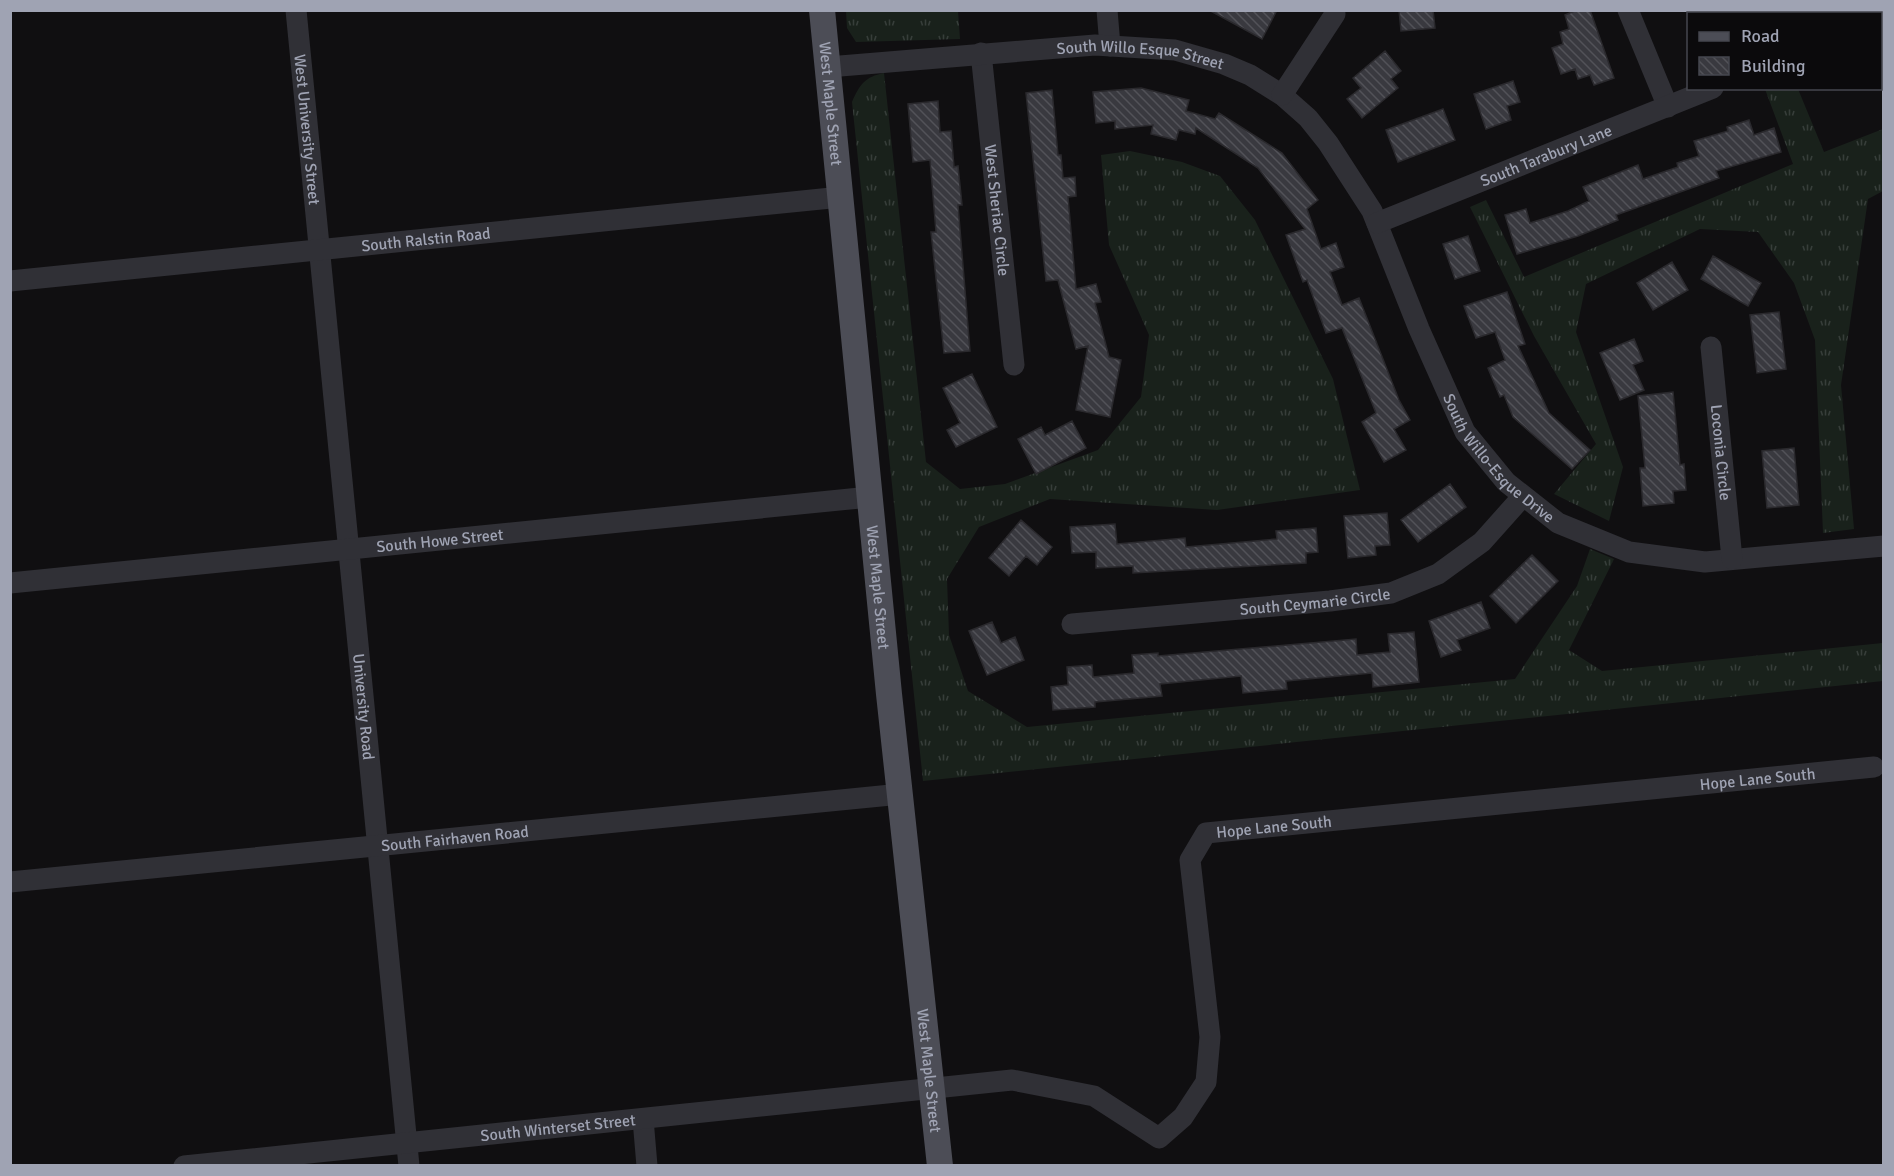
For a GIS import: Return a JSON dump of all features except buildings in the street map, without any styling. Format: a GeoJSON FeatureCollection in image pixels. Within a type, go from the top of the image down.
{"type":"FeatureCollection","features":[{"type":"Feature","properties":{"kind":"main road","name":"West Maple Street"},"geometry":{"type":"LineString","coordinates":[[822,10],[940,1166]]}},
{"type":"Feature","properties":{"kind":"street","name":"West University Street"},"geometry":{"type":"LineString","coordinates":[[296,10],[319,249]]}},
{"type":"Feature","properties":{"kind":"street"},"geometry":{"type":"LineString","coordinates":[[1107,10],[1110,46]]}},
{"type":"Feature","properties":{"kind":"street"},"geometry":{"type":"LineString","coordinates":[[1628,10],[1668,106]]}},
{"type":"Feature","properties":{"kind":"street"},"geometry":{"type":"LineString","coordinates":[[1282,95],[1335,14]]}},
{"type":"Feature","properties":{"kind":"street","name":"South Willo Esque Street"},"geometry":{"type":"LineString","coordinates":[[828,66],[981,53],[1110,46],[1175,50],[1204,58],[1250,75],[1282,95],[1308,118],[1328,143],[1372,211],[1377,223]]}},
{"type":"Feature","properties":{"kind":"street","name":"West Sheriac Circle"},"geometry":{"type":"LineString","coordinates":[[981,53],[1014,365]]}},
{"type":"Feature","properties":{"kind":"street","name":"South Tarabury Lane"},"geometry":{"type":"LineString","coordinates":[[1377,223],[1708,90]]}},
{"type":"Feature","properties":{"kind":"street","name":"South Ralstin Road"},"geometry":{"type":"LineString","coordinates":[[10,281],[841,197]]}},
{"type":"Feature","properties":{"kind":"street","name":"South Willo-Esque Drive"},"geometry":{"type":"LineString","coordinates":[[1377,223],[1419,329],[1465,432],[1506,482],[1558,523],[1629,552],[1705,562],[1732,560]]}},
{"type":"Feature","properties":{"kind":"street","name":"University Road"},"geometry":{"type":"LineString","coordinates":[[319,249],[410,1166]]}},
{"type":"Feature","properties":{"kind":"street","name":"Loconia Circle"},"geometry":{"type":"LineString","coordinates":[[1711,347],[1732,560]]}},
{"type":"Feature","properties":{"kind":"street","name":"South Ceymarie Circle"},"geometry":{"type":"LineString","coordinates":[[1072,624],[1330,601],[1391,593],[1438,574],[1482,542],[1524,496]]}},
{"type":"Feature","properties":{"kind":"street","name":"South Howe Street"},"geometry":{"type":"LineString","coordinates":[[10,583],[870,497]]}},
{"type":"Feature","properties":{"kind":"street"},"geometry":{"type":"LineString","coordinates":[[1732,560],[1884,546]]}},
{"type":"Feature","properties":{"kind":"street","name":"Hope Lane South"},"geometry":{"type":"LineString","coordinates":[[933,1089],[1012,1080],[1094,1096],[1160,1138],[1183,1117],[1206,1082],[1210,1036],[1190,860],[1206,833],[1874,767]]}},
{"type":"Feature","properties":{"kind":"street","name":"South Fairhaven Road"},"geometry":{"type":"LineString","coordinates":[[10,882],[901,794]]}},
{"type":"Feature","properties":{"kind":"street","name":"South Winterset Street"},"geometry":{"type":"LineString","coordinates":[[184,1166],[933,1089]]}},
{"type":"Feature","properties":{"kind":"street"},"geometry":{"type":"LineString","coordinates":[[643,1119],[647,1166]]}},
{"type":"Feature","properties":{"kind":"green space"},"geometry":{"type":"Polygon","coordinates":[[[846,11],[958,11],[960,39],[856,42],[847,28],[846,11]]]}},
{"type":"Feature","properties":{"kind":"green space"},"geometry":{"type":"Polygon","coordinates":[[[884,73],[926,462],[960,489],[1005,484],[1098,450],[1141,397],[1149,335],[1109,245],[1101,155],[1130,151],[1182,162],[1220,176],[1255,220],[1333,379],[1360,490],[1217,510],[1050,499],[979,527],[947,579],[949,635],[968,691],[1027,727],[1515,679],[1577,586],[1590,549],[1614,559],[1569,650],[1602,671],[1883,643],[1883,681],[923,781],[852,102],[864,82],[884,73]]]}},
{"type":"Feature","properties":{"kind":"green space"},"geometry":{"type":"Polygon","coordinates":[[[1765,90],[1798,90],[1824,152],[1883,129],[1883,191],[1868,199],[1841,385],[1854,529],[1823,533],[1815,340],[1794,283],[1758,232],[1700,229],[1586,284],[1576,332],[1623,467],[1609,521],[1554,494],[1596,444],[1534,336],[1470,207],[1486,200],[1524,277],[1793,164],[1765,90]]]}}]}
